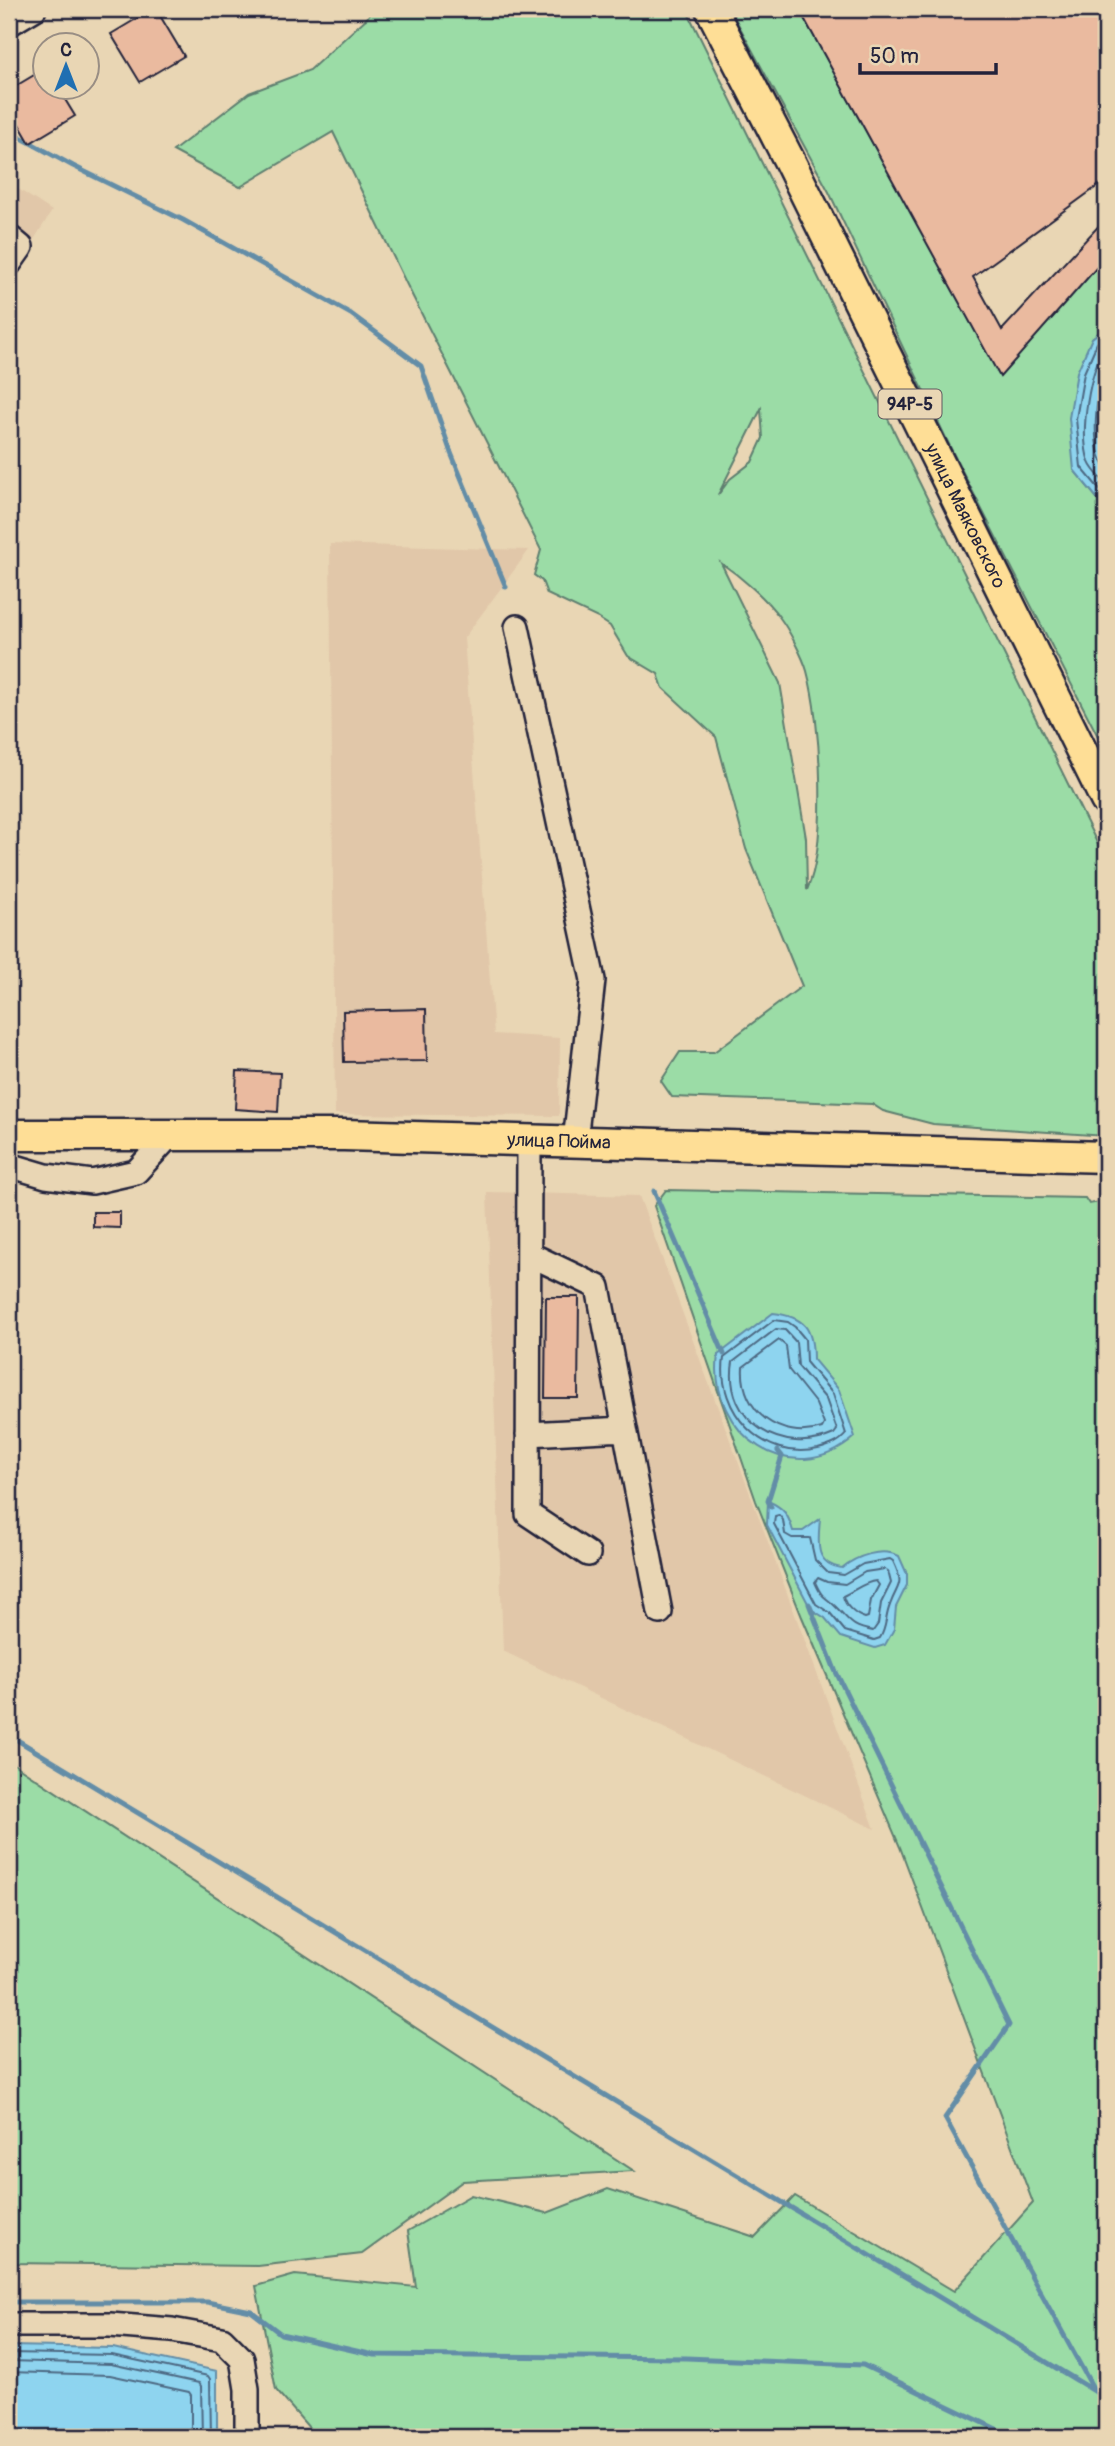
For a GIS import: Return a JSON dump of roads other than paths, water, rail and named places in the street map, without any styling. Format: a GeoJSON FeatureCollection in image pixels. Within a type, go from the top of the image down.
{"type":"FeatureCollection","features":[{"type":"Feature","properties":{"kind":"main road","name":"улица Маяковского"},"geometry":{"type":"LineString","coordinates":[[711,9],[789,160],[1106,800]]}},
{"type":"Feature","properties":{"kind":"main road","name":"улица Пойма"},"geometry":{"type":"LineString","coordinates":[[9,1135],[344,1135],[1106,1157]]}},
{"type":"Feature","properties":{"kind":"street"},"geometry":{"type":"LineString","coordinates":[[9,24],[34,9]]}},
{"type":"Feature","properties":{"kind":"street"},"geometry":{"type":"LineString","coordinates":[[9,237],[21,247],[9,264]]}},
{"type":"Feature","properties":{"kind":"street"},"geometry":{"type":"LineString","coordinates":[[517,627],[593,980],[575,1142]]}},
{"type":"Feature","properties":{"kind":"street"},"geometry":{"type":"LineString","coordinates":[[9,1165],[46,1176],[92,1182],[136,1172],[171,1134]]}},
{"type":"Feature","properties":{"kind":"street"},"geometry":{"type":"LineString","coordinates":[[529,1141],[528,1514],[588,1554]]}},
{"type":"Feature","properties":{"kind":"street"},"geometry":{"type":"LineString","coordinates":[[529,1254],[598,1287],[660,1612]]}},
{"type":"Feature","properties":{"kind":"street"},"geometry":{"type":"LineString","coordinates":[[528,1433],[625,1429]]}},
{"type":"Feature","properties":{"kind":"street"},"geometry":{"type":"LineString","coordinates":[[9,2325],[110,2325],[172,2330],[222,2339],[242,2359],[247,2389],[247,2437]]}},
{"type":"Feature","properties":{"kind":"water"},"geometry":{"type":"Polygon","coordinates":[[[1106,327],[1106,509],[1074,470],[1069,418],[1077,372],[1092,338],[1106,327]]]}},
{"type":"Feature","properties":{"kind":"water"},"geometry":{"type":"Polygon","coordinates":[[[773,1313],[793,1318],[805,1326],[811,1339],[813,1359],[839,1390],[855,1437],[831,1453],[805,1459],[781,1456],[759,1447],[740,1430],[726,1409],[718,1384],[718,1355],[773,1313]]]}},
{"type":"Feature","properties":{"kind":"water"},"geometry":{"type":"Polygon","coordinates":[[[768,1501],[785,1512],[793,1531],[803,1531],[820,1519],[820,1551],[826,1562],[833,1566],[842,1568],[854,1560],[877,1553],[899,1556],[907,1574],[907,1585],[896,1607],[894,1629],[885,1645],[875,1648],[841,1637],[825,1618],[811,1609],[767,1525],[768,1501]]]}},
{"type":"Feature","properties":{"kind":"water"},"geometry":{"type":"Polygon","coordinates":[[[9,2346],[113,2348],[217,2371],[217,2437],[9,2437],[9,2346]]]}},
{"type":"Feature","properties":{"kind":"waterway"},"geometry":{"type":"LineString","coordinates":[[9,131],[183,220],[351,314],[421,366],[451,453],[506,587]]}},
{"type":"Feature","properties":{"kind":"waterway"},"geometry":{"type":"LineString","coordinates":[[654,1191],[724,1354]]}},
{"type":"Feature","properties":{"kind":"waterway"},"geometry":{"type":"LineString","coordinates":[[771,1507],[768,1501],[782,1456],[778,1451]]}},
{"type":"Feature","properties":{"kind":"waterway"},"geometry":{"type":"LineString","coordinates":[[809,1604],[835,1670],[1009,2025],[945,2118],[1094,2390]]}},
{"type":"Feature","properties":{"kind":"waterway"},"geometry":{"type":"LineString","coordinates":[[9,1735],[1106,2398]]}},
{"type":"Feature","properties":{"kind":"waterway"},"geometry":{"type":"LineString","coordinates":[[9,2302],[207,2302],[251,2311],[281,2334],[374,2355],[686,2358],[863,2365],[1013,2437]]}}]}
